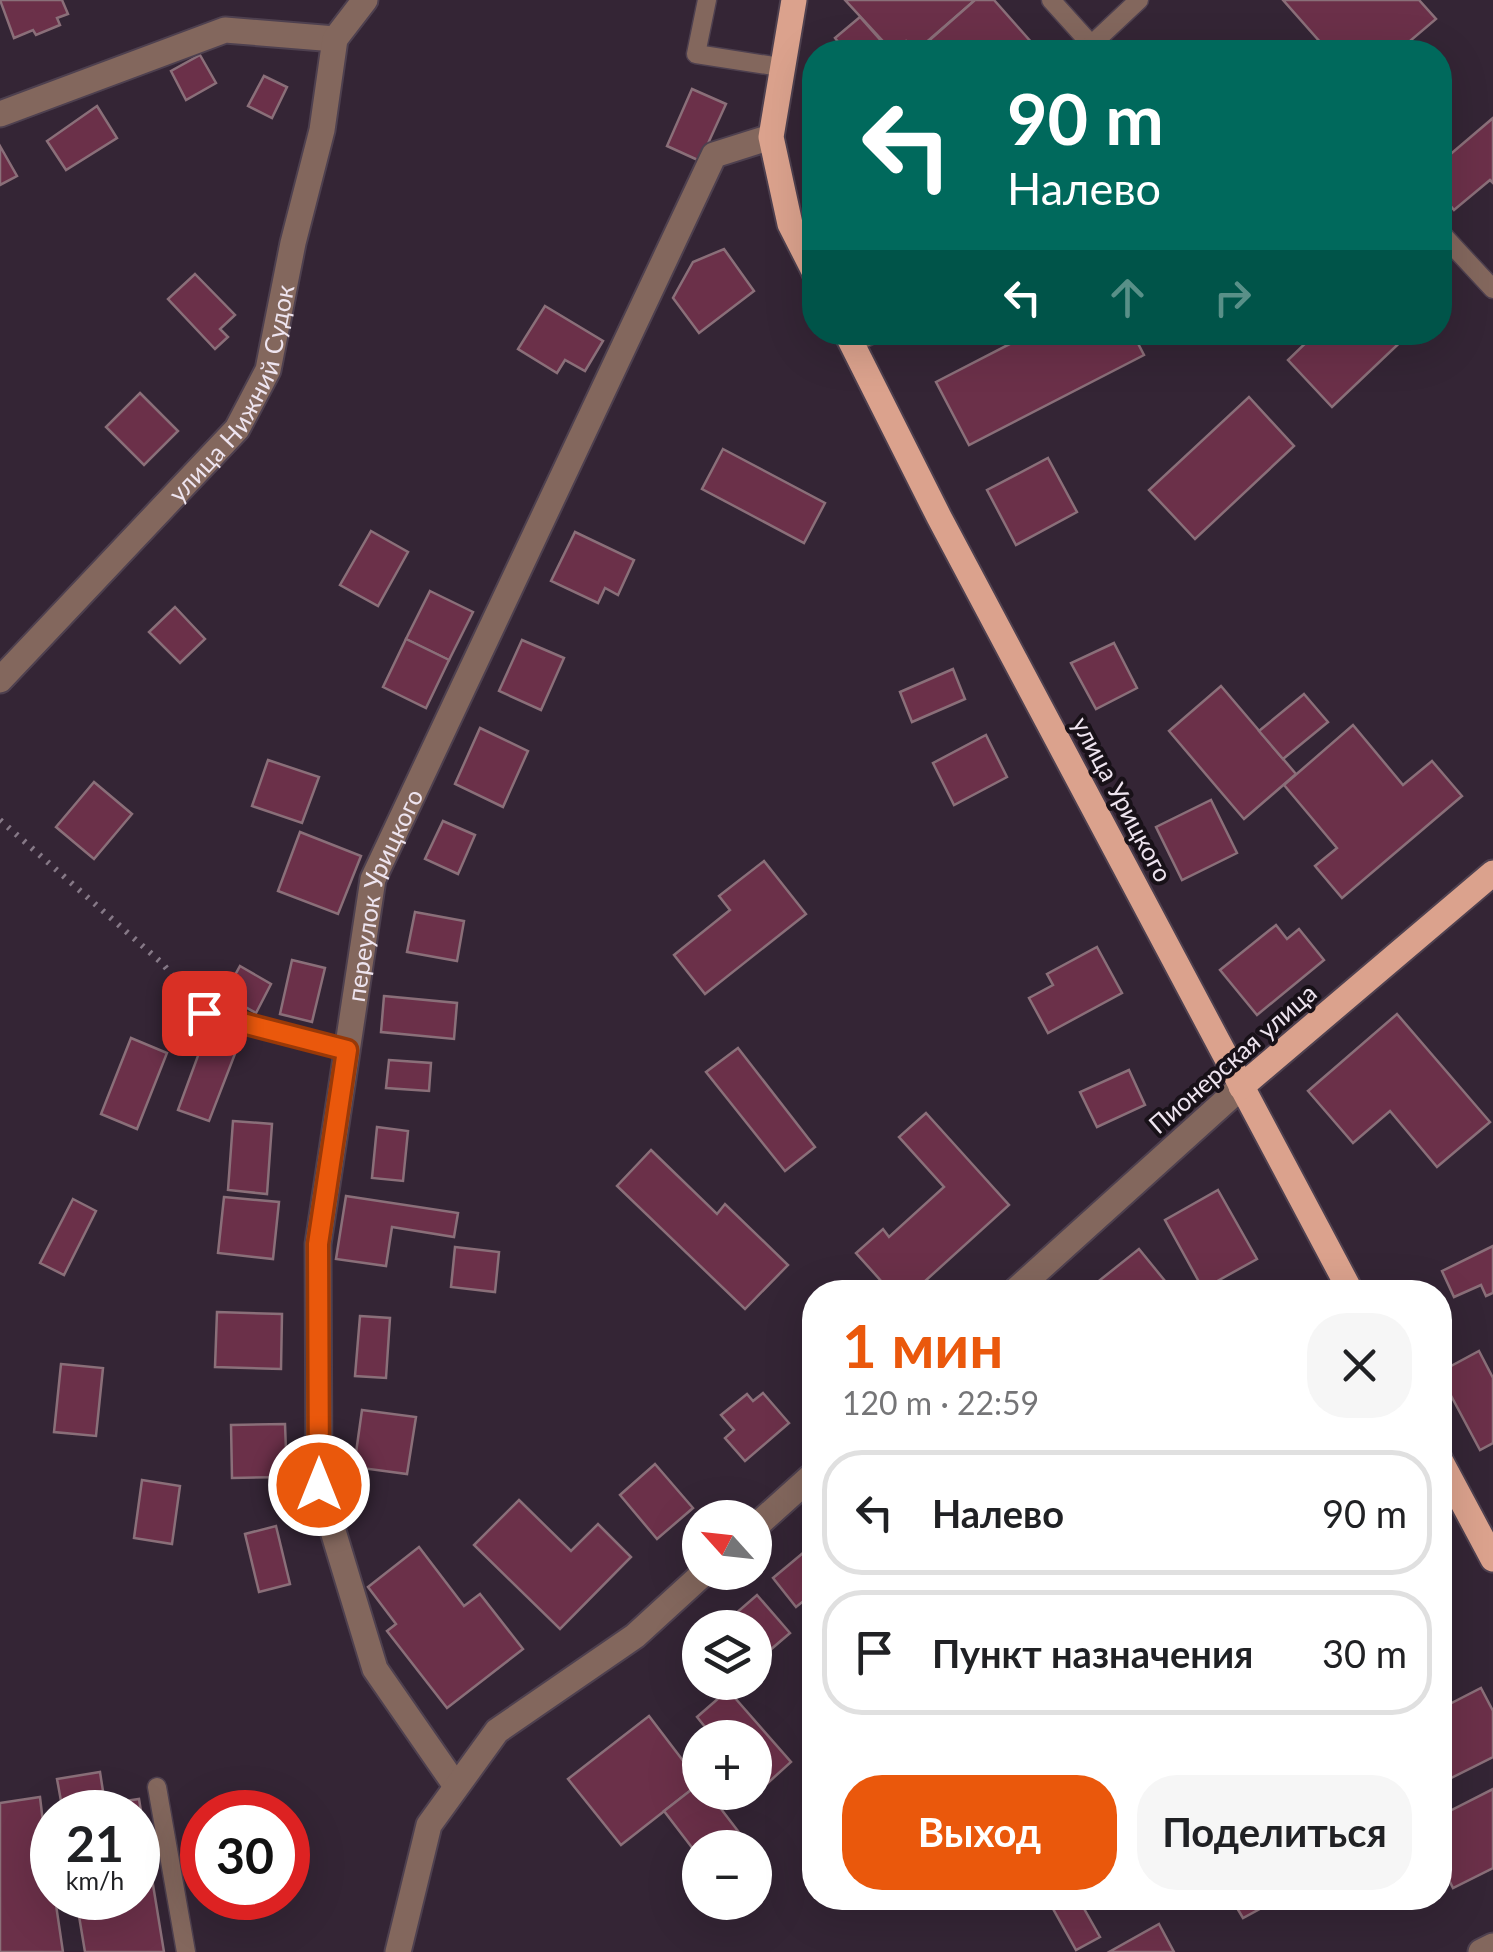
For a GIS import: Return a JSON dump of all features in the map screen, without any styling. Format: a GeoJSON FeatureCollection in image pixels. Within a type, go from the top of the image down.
{"type":"FeatureCollection","features":[{"type":"Feature","properties":{"kind":"main road"},"geometry":{"type":"LineString","coordinates":[[794,0],[771,137],[790,224],[802,248]]}},
{"type":"Feature","properties":{"kind":"main road","name":"улица Урицкого"},"geometry":{"type":"LineString","coordinates":[[852,345],[948,534],[1345,1280]]}},
{"type":"Feature","properties":{"kind":"main road","name":"Пионерская улица"},"geometry":{"type":"LineString","coordinates":[[1241,1087],[1493,872]]}},
{"type":"Feature","properties":{"kind":"main road"},"geometry":{"type":"LineString","coordinates":[[1452,1482],[1493,1559]]}},
{"type":"Feature","properties":{"kind":"street"},"geometry":{"type":"LineString","coordinates":[[0,114],[225,30],[336,39],[365,0]]}},
{"type":"Feature","properties":{"kind":"street","name":"улица Нижний Судок"},"geometry":{"type":"LineString","coordinates":[[0,680],[237,429],[268,370],[292,243],[322,130],[336,39]]}},
{"type":"Feature","properties":{"kind":"street","name":"переулок Урицкого"},"geometry":{"type":"LineString","coordinates":[[456,1786],[375,1669],[319,1485],[318,1244],[372,879],[714,155],[771,137]]}},
{"type":"Feature","properties":{"kind":"street","name":"Пионерская улица"},"geometry":{"type":"LineString","coordinates":[[1027,1280],[1241,1087]]}},
{"type":"Feature","properties":{"kind":"street"},"geometry":{"type":"LineString","coordinates":[[772,1512],[802,1485]]}},
{"type":"Feature","properties":{"kind":"street"},"geometry":{"type":"LineString","coordinates":[[398,1951],[429,1825],[496,1731],[635,1636],[685,1590]]}},
{"type":"Feature","properties":{"kind":"street"},"geometry":{"type":"LineString","coordinates":[[1482,1952],[1493,1946]]}},
{"type":"Feature","properties":{"kind":"lane"},"geometry":{"type":"LineString","coordinates":[[707,0],[696,54],[780,67]]}},
{"type":"Feature","properties":{"kind":"lane"},"geometry":{"type":"LineString","coordinates":[[1051,0],[1087,40]]}},
{"type":"Feature","properties":{"kind":"lane"},"geometry":{"type":"LineString","coordinates":[[1101,40],[1138,0]]}},
{"type":"Feature","properties":{"kind":"lane"},"geometry":{"type":"LineString","coordinates":[[1452,245],[1493,290]]}},
{"type":"Feature","properties":{"kind":"lane"},"geometry":{"type":"LineString","coordinates":[[204,1013],[347,1050]]}},
{"type":"Feature","properties":{"kind":"lane"},"geometry":{"type":"LineString","coordinates":[[157,1787],[186,1952]]}},
{"type":"Feature","properties":{"kind":"path"},"geometry":{"type":"LineString","coordinates":[[0,820],[163,964],[204,1013]]}},
{"type":"Feature","properties":{"kind":"building"},"geometry":{"type":"Polygon","coordinates":[[[0,0],[62,0],[68,14],[57,18],[60,25],[36,35],[33,30],[14,38],[0,0]]]}},
{"type":"Feature","properties":{"kind":"building"},"geometry":{"type":"Polygon","coordinates":[[[845,0],[975,0],[929,40],[882,40],[845,0]]]}},
{"type":"Feature","properties":{"kind":"building"},"geometry":{"type":"Polygon","coordinates":[[[975,0],[994,0],[1029,40],[930,40],[975,0]]]}},
{"type":"Feature","properties":{"kind":"building"},"geometry":{"type":"Polygon","coordinates":[[[1283,0],[1419,0],[1436,19],[1411,40],[1318,40],[1283,0]]]}},
{"type":"Feature","properties":{"kind":"building"},"geometry":{"type":"Polygon","coordinates":[[[860,17],[880,40],[837,40],[860,17]]]}},
{"type":"Feature","properties":{"kind":"building"},"geometry":{"type":"Polygon","coordinates":[[[200,55],[216,83],[186,100],[171,71],[200,55]]]}},
{"type":"Feature","properties":{"kind":"building"},"geometry":{"type":"Polygon","coordinates":[[[264,76],[287,87],[272,118],[248,106],[264,76]]]}},
{"type":"Feature","properties":{"kind":"building"},"geometry":{"type":"Polygon","coordinates":[[[692,89],[726,104],[700,161],[667,146],[692,89]]]}},
{"type":"Feature","properties":{"kind":"building"},"geometry":{"type":"Polygon","coordinates":[[[97,106],[117,138],[66,170],[47,141],[97,106]]]}},
{"type":"Feature","properties":{"kind":"building"},"geometry":{"type":"Polygon","coordinates":[[[1493,118],[1493,183],[1490,180],[1454,210],[1452,208],[1452,153],[1493,118]]]}},
{"type":"Feature","properties":{"kind":"building"},"geometry":{"type":"Polygon","coordinates":[[[0,146],[17,176],[0,185],[0,146]]]}},
{"type":"Feature","properties":{"kind":"building"},"geometry":{"type":"Polygon","coordinates":[[[724,249],[754,291],[699,333],[673,298],[693,262],[724,249]]]}},
{"type":"Feature","properties":{"kind":"building"},"geometry":{"type":"Polygon","coordinates":[[[195,274],[235,315],[220,329],[228,337],[215,349],[168,299],[195,274]]]}},
{"type":"Feature","properties":{"kind":"building"},"geometry":{"type":"Polygon","coordinates":[[[545,306],[603,341],[585,371],[565,360],[557,373],[518,349],[545,306]]]}},
{"type":"Feature","properties":{"kind":"building"},"geometry":{"type":"Polygon","coordinates":[[[1008,345],[1139,345],[1144,355],[969,445],[936,382],[1008,345]]]}},
{"type":"Feature","properties":{"kind":"building"},"geometry":{"type":"Polygon","coordinates":[[[1304,345],[1397,345],[1332,407],[1288,360],[1304,345]]]}},
{"type":"Feature","properties":{"kind":"building"},"geometry":{"type":"Polygon","coordinates":[[[140,393],[178,431],[144,465],[106,427],[140,393]]]}},
{"type":"Feature","properties":{"kind":"building"},"geometry":{"type":"Polygon","coordinates":[[[1249,397],[1294,446],[1195,539],[1149,490],[1249,397]]]}},
{"type":"Feature","properties":{"kind":"building"},"geometry":{"type":"Polygon","coordinates":[[[723,449],[825,503],[804,543],[702,489],[723,449]]]}},
{"type":"Feature","properties":{"kind":"building"},"geometry":{"type":"Polygon","coordinates":[[[1048,458],[1077,512],[1016,545],[987,490],[1048,458]]]}},
{"type":"Feature","properties":{"kind":"building"},"geometry":{"type":"Polygon","coordinates":[[[371,531],[408,552],[378,606],[340,585],[371,531]]]}},
{"type":"Feature","properties":{"kind":"building"},"geometry":{"type":"Polygon","coordinates":[[[575,532],[634,560],[618,595],[605,588],[598,603],[551,581],[575,532]]]}},
{"type":"Feature","properties":{"kind":"building"},"geometry":{"type":"Polygon","coordinates":[[[430,591],[473,612],[449,660],[406,639],[430,591]]]}},
{"type":"Feature","properties":{"kind":"building"},"geometry":{"type":"Polygon","coordinates":[[[175,607],[205,639],[180,663],[149,632],[175,607]]]}},
{"type":"Feature","properties":{"kind":"building"},"geometry":{"type":"Polygon","coordinates":[[[406,639],[449,660],[426,708],[383,687],[406,639]]]}},
{"type":"Feature","properties":{"kind":"building"},"geometry":{"type":"Polygon","coordinates":[[[522,640],[564,658],[541,710],[499,691],[522,640]]]}},
{"type":"Feature","properties":{"kind":"building"},"geometry":{"type":"Polygon","coordinates":[[[1114,643],[1137,688],[1096,709],[1071,663],[1114,643]]]}},
{"type":"Feature","properties":{"kind":"building"},"geometry":{"type":"Polygon","coordinates":[[[953,669],[965,699],[912,722],[900,692],[953,669]]]}},
{"type":"Feature","properties":{"kind":"building"},"geometry":{"type":"Polygon","coordinates":[[[1221,686],[1296,774],[1244,819],[1169,731],[1221,686]]]}},
{"type":"Feature","properties":{"kind":"building"},"geometry":{"type":"Polygon","coordinates":[[[1304,694],[1328,722],[1283,759],[1259,731],[1304,694]]]}},
{"type":"Feature","properties":{"kind":"building"},"geometry":{"type":"Polygon","coordinates":[[[1353,725],[1403,785],[1432,761],[1462,796],[1342,898],[1315,866],[1337,848],[1284,785],[1353,725]]]}},
{"type":"Feature","properties":{"kind":"building"},"geometry":{"type":"Polygon","coordinates":[[[480,728],[528,751],[503,807],[455,784],[480,728]]]}},
{"type":"Feature","properties":{"kind":"building"},"geometry":{"type":"Polygon","coordinates":[[[986,735],[1007,777],[954,805],[933,763],[986,735]]]}},
{"type":"Feature","properties":{"kind":"building"},"geometry":{"type":"Polygon","coordinates":[[[268,760],[319,777],[302,823],[252,806],[268,760]]]}},
{"type":"Feature","properties":{"kind":"building"},"geometry":{"type":"Polygon","coordinates":[[[94,782],[132,814],[94,859],[56,827],[94,782]]]}},
{"type":"Feature","properties":{"kind":"building"},"geometry":{"type":"Polygon","coordinates":[[[1211,800],[1237,853],[1182,880],[1156,827],[1211,800]]]}},
{"type":"Feature","properties":{"kind":"building"},"geometry":{"type":"Polygon","coordinates":[[[443,821],[475,835],[458,874],[425,859],[443,821]]]}},
{"type":"Feature","properties":{"kind":"building"},"geometry":{"type":"Polygon","coordinates":[[[300,832],[361,856],[338,914],[278,891],[300,832]]]}},
{"type":"Feature","properties":{"kind":"building"},"geometry":{"type":"Polygon","coordinates":[[[764,861],[806,914],[705,994],[674,955],[730,910],[719,896],[764,861]]]}},
{"type":"Feature","properties":{"kind":"building"},"geometry":{"type":"Polygon","coordinates":[[[415,912],[464,921],[457,961],[407,952],[415,912]]]}},
{"type":"Feature","properties":{"kind":"building"},"geometry":{"type":"Polygon","coordinates":[[[1276,925],[1287,939],[1299,929],[1324,960],[1257,1015],[1220,970],[1276,925]]]}},
{"type":"Feature","properties":{"kind":"building"},"geometry":{"type":"Polygon","coordinates":[[[1097,947],[1122,993],[1048,1033],[1029,998],[1053,985],[1047,974],[1097,947]]]}},
{"type":"Feature","properties":{"kind":"building"},"geometry":{"type":"Polygon","coordinates":[[[292,960],[325,968],[312,1022],[280,1014],[292,960]]]}},
{"type":"Feature","properties":{"kind":"building"},"geometry":{"type":"Polygon","coordinates":[[[240,966],[271,984],[256,1013],[224,995],[240,966]]]}},
{"type":"Feature","properties":{"kind":"building"},"geometry":{"type":"Polygon","coordinates":[[[384,996],[457,1003],[454,1039],[381,1032],[384,996]]]}},
{"type":"Feature","properties":{"kind":"building"},"geometry":{"type":"Polygon","coordinates":[[[1397,1014],[1490,1122],[1437,1167],[1390,1111],[1353,1143],[1308,1091],[1397,1014]]]}},
{"type":"Feature","properties":{"kind":"building"},"geometry":{"type":"Polygon","coordinates":[[[206,1034],[238,1046],[209,1121],[178,1110],[206,1034]]]}},
{"type":"Feature","properties":{"kind":"building"},"geometry":{"type":"Polygon","coordinates":[[[131,1038],[167,1053],[137,1129],[101,1114],[131,1038]]]}},
{"type":"Feature","properties":{"kind":"building"},"geometry":{"type":"Polygon","coordinates":[[[738,1048],[815,1147],[785,1171],[706,1072],[738,1048]]]}},
{"type":"Feature","properties":{"kind":"building"},"geometry":{"type":"Polygon","coordinates":[[[389,1060],[431,1063],[429,1091],[386,1088],[389,1060]]]}},
{"type":"Feature","properties":{"kind":"building"},"geometry":{"type":"Polygon","coordinates":[[[1129,1070],[1145,1105],[1097,1127],[1080,1092],[1129,1070]]]}},
{"type":"Feature","properties":{"kind":"building"},"geometry":{"type":"Polygon","coordinates":[[[926,1113],[1009,1205],[926,1280],[880,1280],[856,1253],[883,1229],[889,1237],[944,1187],[899,1137],[926,1113]]]}},
{"type":"Feature","properties":{"kind":"building"},"geometry":{"type":"Polygon","coordinates":[[[233,1121],[272,1124],[267,1194],[228,1190],[233,1121]]]}},
{"type":"Feature","properties":{"kind":"building"},"geometry":{"type":"Polygon","coordinates":[[[377,1127],[408,1131],[403,1181],[372,1178],[377,1127]]]}},
{"type":"Feature","properties":{"kind":"building"},"geometry":{"type":"Polygon","coordinates":[[[651,1150],[717,1214],[725,1204],[788,1265],[745,1309],[617,1186],[651,1150]]]}},
{"type":"Feature","properties":{"kind":"building"},"geometry":{"type":"Polygon","coordinates":[[[1218,1190],[1257,1259],[1219,1280],[1198,1280],[1165,1220],[1218,1190]]]}},
{"type":"Feature","properties":{"kind":"building"},"geometry":{"type":"Polygon","coordinates":[[[346,1196],[458,1213],[454,1237],[392,1227],[386,1266],[336,1259],[346,1196]]]}},
{"type":"Feature","properties":{"kind":"building"},"geometry":{"type":"Polygon","coordinates":[[[224,1197],[279,1202],[273,1259],[218,1253],[224,1197]]]}},
{"type":"Feature","properties":{"kind":"building"},"geometry":{"type":"Polygon","coordinates":[[[73,1199],[96,1211],[64,1275],[40,1263],[73,1199]]]}},
{"type":"Feature","properties":{"kind":"building"},"geometry":{"type":"Polygon","coordinates":[[[1493,1246],[1493,1293],[1486,1296],[1481,1285],[1454,1297],[1452,1280],[1446,1280],[1442,1271],[1493,1246]]]}},
{"type":"Feature","properties":{"kind":"building"},"geometry":{"type":"Polygon","coordinates":[[[455,1247],[499,1252],[495,1292],[451,1287],[455,1247]]]}},
{"type":"Feature","properties":{"kind":"building"},"geometry":{"type":"Polygon","coordinates":[[[1139,1249],[1164,1280],[1100,1280],[1139,1249]]]}},
{"type":"Feature","properties":{"kind":"building"},"geometry":{"type":"Polygon","coordinates":[[[217,1312],[282,1314],[281,1369],[215,1367],[217,1312]]]}},
{"type":"Feature","properties":{"kind":"building"},"geometry":{"type":"Polygon","coordinates":[[[360,1316],[390,1318],[386,1378],[355,1376],[360,1316]]]}},
{"type":"Feature","properties":{"kind":"building"},"geometry":{"type":"Polygon","coordinates":[[[1479,1351],[1493,1378],[1493,1443],[1480,1450],[1452,1398],[1452,1366],[1479,1351]]]}},
{"type":"Feature","properties":{"kind":"building"},"geometry":{"type":"Polygon","coordinates":[[[61,1364],[103,1368],[96,1436],[54,1432],[61,1364]]]}},
{"type":"Feature","properties":{"kind":"building"},"geometry":{"type":"Polygon","coordinates":[[[763,1393],[789,1423],[745,1461],[725,1438],[734,1430],[721,1415],[747,1394],[753,1401],[763,1393]]]}},
{"type":"Feature","properties":{"kind":"building"},"geometry":{"type":"Polygon","coordinates":[[[362,1410],[416,1417],[407,1474],[354,1467],[362,1410]]]}},
{"type":"Feature","properties":{"kind":"building"},"geometry":{"type":"Polygon","coordinates":[[[285,1424],[287,1477],[232,1478],[231,1425],[285,1424]]]}},
{"type":"Feature","properties":{"kind":"building"},"geometry":{"type":"Polygon","coordinates":[[[655,1464],[686,1500],[682,1500],[682,1517],[657,1539],[620,1495],[655,1464]]]}},
{"type":"Feature","properties":{"kind":"building"},"geometry":{"type":"Polygon","coordinates":[[[142,1480],[180,1486],[172,1544],[134,1538],[142,1480]]]}},
{"type":"Feature","properties":{"kind":"building"},"geometry":{"type":"Polygon","coordinates":[[[519,1500],[571,1551],[598,1524],[631,1557],[560,1629],[474,1545],[519,1500]]]}},
{"type":"Feature","properties":{"kind":"building"},"geometry":{"type":"Polygon","coordinates":[[[276,1526],[290,1584],[259,1592],[245,1534],[276,1526]]]}},
{"type":"Feature","properties":{"kind":"building"},"geometry":{"type":"Polygon","coordinates":[[[419,1547],[464,1606],[480,1594],[523,1649],[447,1708],[387,1631],[396,1624],[368,1587],[419,1547]]]}},
{"type":"Feature","properties":{"kind":"building"},"geometry":{"type":"Polygon","coordinates":[[[802,1554],[802,1602],[796,1607],[773,1578],[802,1554]]]}},
{"type":"Feature","properties":{"kind":"building"},"geometry":{"type":"Polygon","coordinates":[[[757,1595],[770,1610],[740,1610],[757,1595]]]}},
{"type":"Feature","properties":{"kind":"building"},"geometry":{"type":"Polygon","coordinates":[[[772,1612],[790,1633],[772,1648],[772,1612]]]}},
{"type":"Feature","properties":{"kind":"building"},"geometry":{"type":"Polygon","coordinates":[[[1481,1688],[1493,1711],[1493,1757],[1452,1778],[1452,1703],[1481,1688]]]}},
{"type":"Feature","properties":{"kind":"building"},"geometry":{"type":"Polygon","coordinates":[[[717,1700],[737,1700],[754,1720],[699,1720],[697,1717],[717,1700]]]}},
{"type":"Feature","properties":{"kind":"building"},"geometry":{"type":"Polygon","coordinates":[[[649,1716],[682,1759],[682,1797],[621,1845],[568,1779],[649,1716]]]}},
{"type":"Feature","properties":{"kind":"building"},"geometry":{"type":"Polygon","coordinates":[[[772,1740],[791,1762],[772,1779],[772,1740]]]}},
{"type":"Feature","properties":{"kind":"building"},"geometry":{"type":"Polygon","coordinates":[[[100,1772],[103,1790],[59,1790],[57,1779],[100,1772]]]}},
{"type":"Feature","properties":{"kind":"building"},"geometry":{"type":"Polygon","coordinates":[[[1493,1789],[1493,1868],[1453,1888],[1452,1886],[1452,1810],[1493,1789]]]}},
{"type":"Feature","properties":{"kind":"building"},"geometry":{"type":"Polygon","coordinates":[[[682,1797],[682,1810],[722,1810],[737,1830],[682,1830],[682,1834],[664,1811],[682,1797]]]}},
{"type":"Feature","properties":{"kind":"building"},"geometry":{"type":"Polygon","coordinates":[[[30,1798],[30,1920],[58,1920],[63,1952],[0,1952],[0,1803],[30,1798]]]}},
{"type":"Feature","properties":{"kind":"building"},"geometry":{"type":"Polygon","coordinates":[[[1054,1910],[1085,1910],[1100,1937],[1076,1950],[1054,1910]]]}},
{"type":"Feature","properties":{"kind":"building"},"geometry":{"type":"Polygon","coordinates":[[[1238,1910],[1258,1910],[1243,1918],[1238,1910]]]}},
{"type":"Feature","properties":{"kind":"building"},"geometry":{"type":"Polygon","coordinates":[[[80,1920],[159,1920],[164,1952],[85,1952],[80,1920]]]}},
{"type":"Feature","properties":{"kind":"building"},"geometry":{"type":"Polygon","coordinates":[[[1159,1924],[1174,1952],[1109,1952],[1159,1924]]]}},
{"type":"Feature","properties":{"kind":"route"},"geometry":{"type":"LineString","coordinates":[[204,1013],[347,1050],[318,1244],[319,1485]]}}]}
